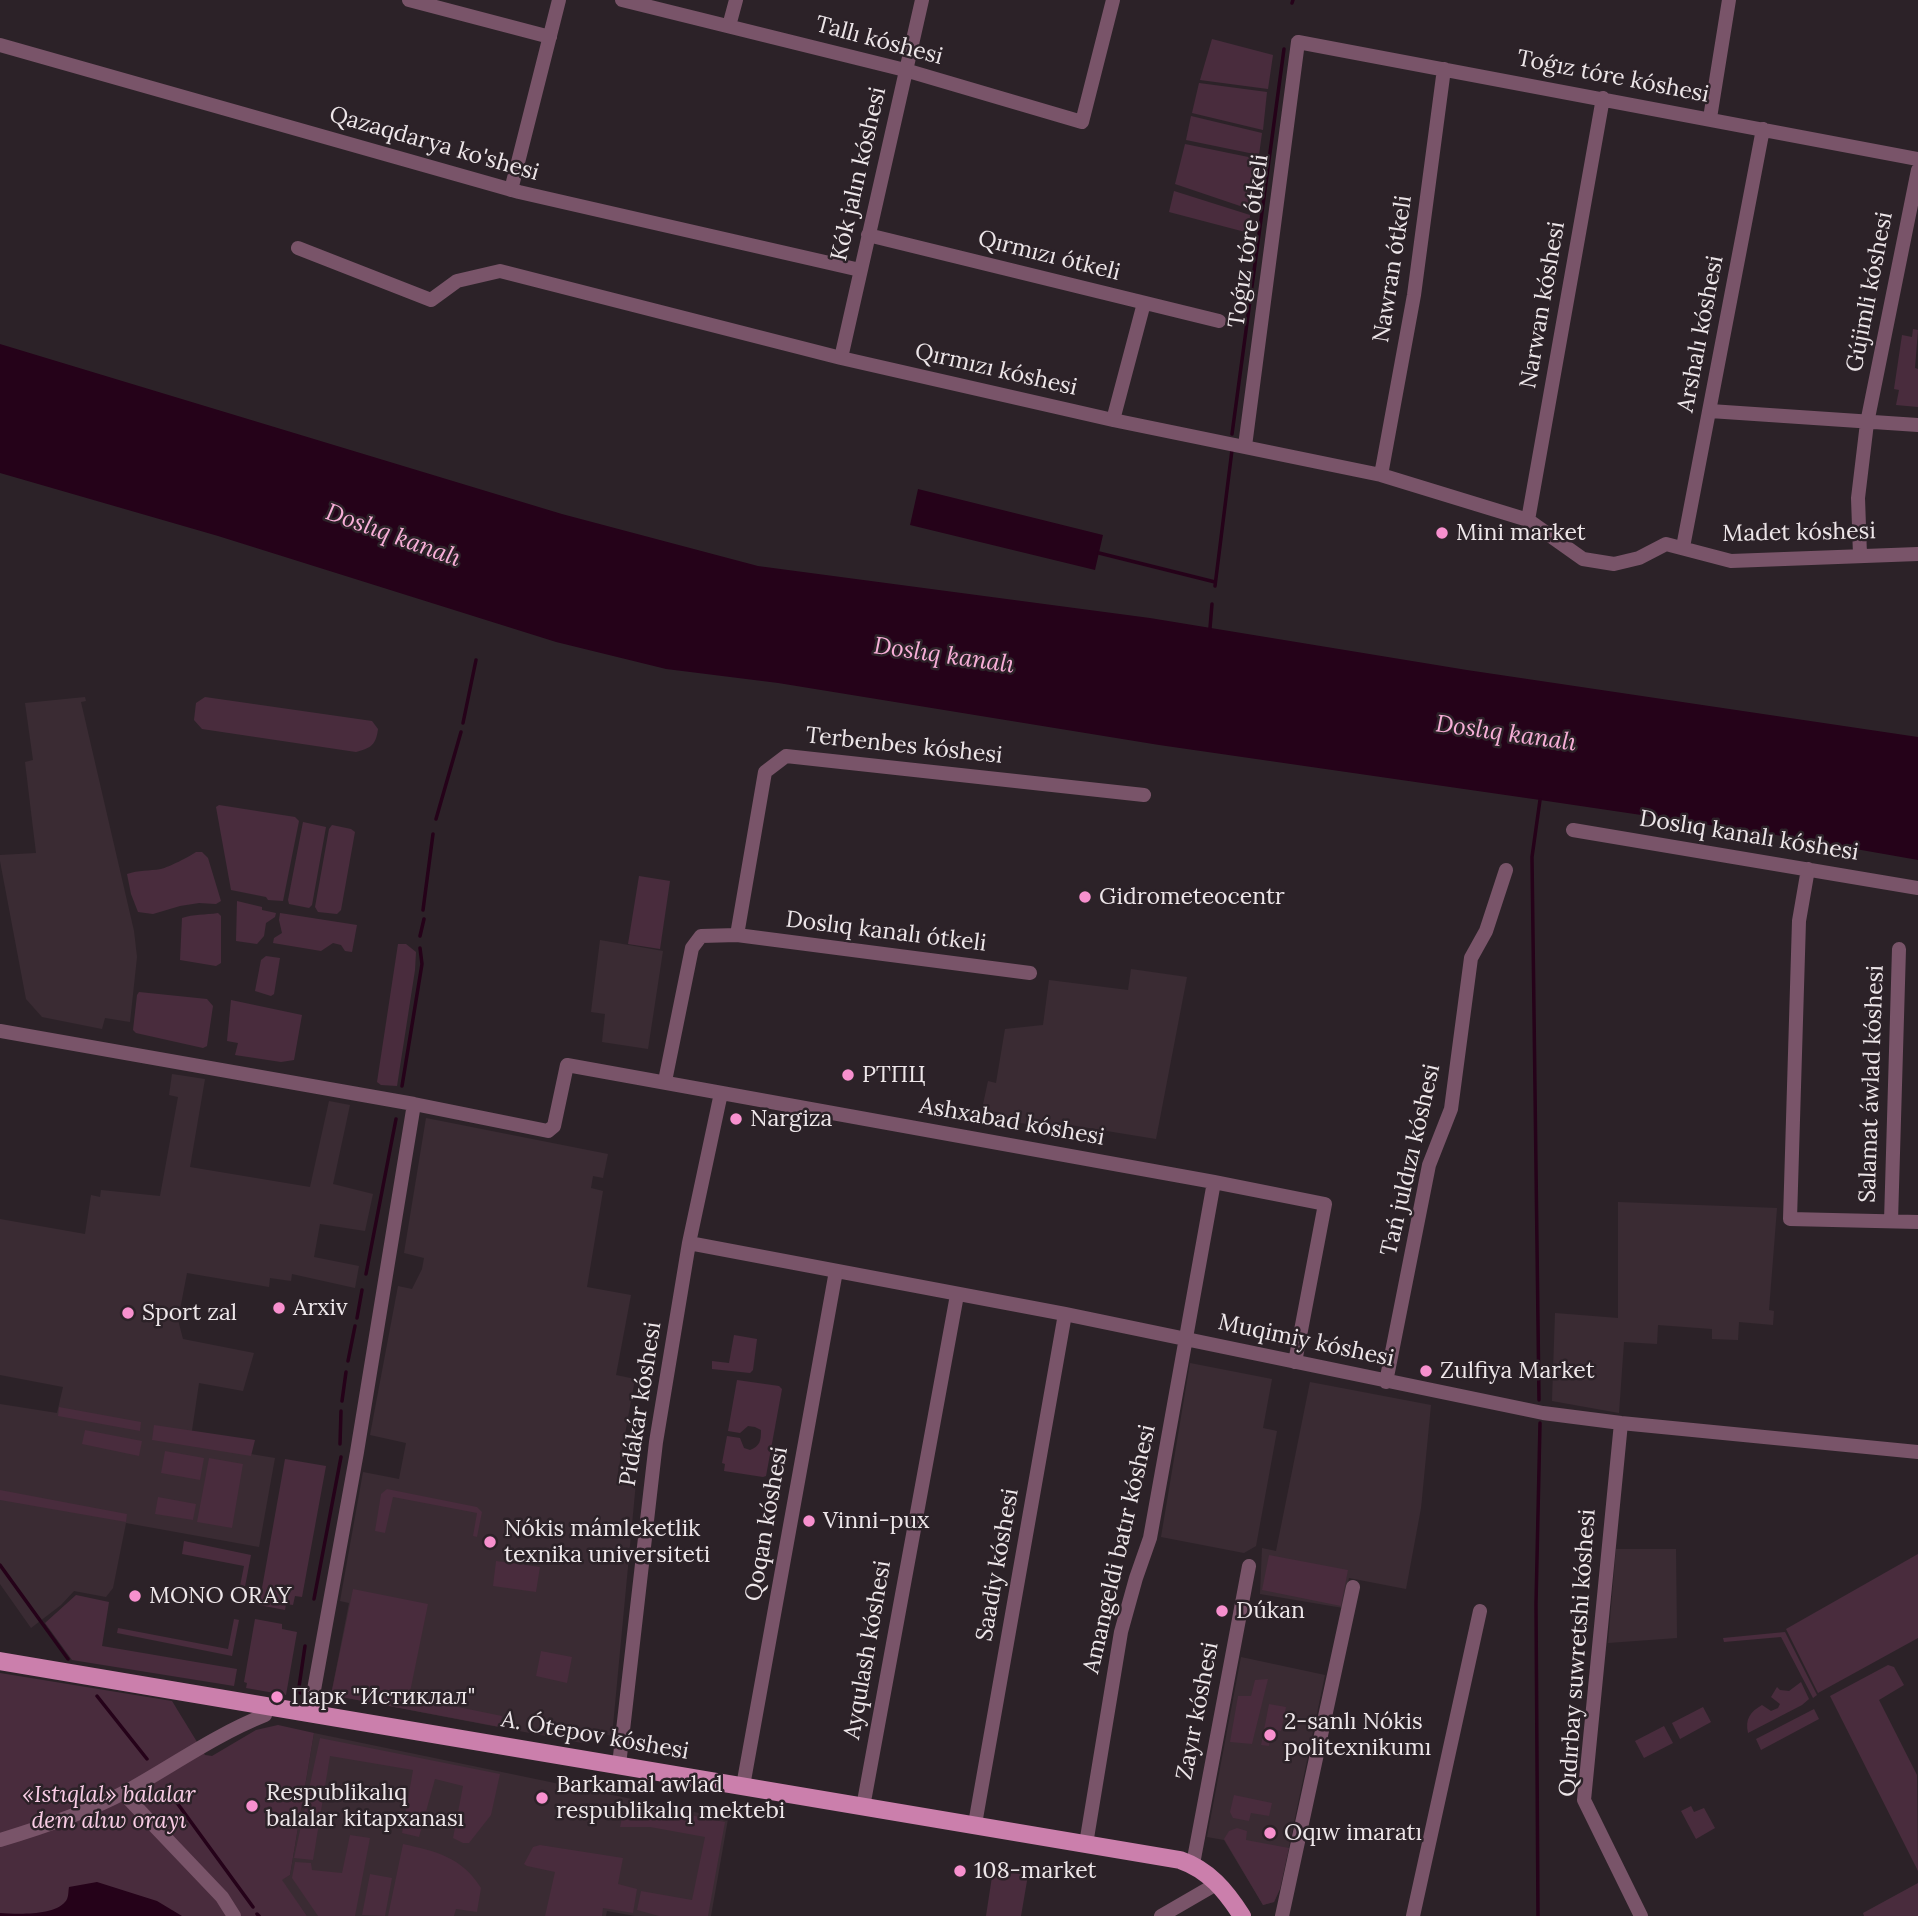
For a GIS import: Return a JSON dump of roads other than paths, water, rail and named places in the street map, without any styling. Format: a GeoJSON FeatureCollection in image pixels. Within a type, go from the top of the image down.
{"type":"FeatureCollection","features":[{"type":"Feature","properties":{"kind":"main road","name":"A. Ótepov kóshesi"},"geometry":{"type":"LineString","coordinates":[[0,1661],[1180,1860],[1192,1864],[1218,1883],[1242,1916]]}},
{"type":"Feature","properties":{"kind":"street"},"geometry":{"type":"LineString","coordinates":[[409,0],[550,37]]}},
{"type":"Feature","properties":{"kind":"street"},"geometry":{"type":"LineString","coordinates":[[512,190],[559,0]]}},
{"type":"Feature","properties":{"kind":"street","name":"Tallı kóshesi"},"geometry":{"type":"LineString","coordinates":[[622,0],[905,70],[1082,122],[1114,0]]}},
{"type":"Feature","properties":{"kind":"street"},"geometry":{"type":"LineString","coordinates":[[729,26],[736,0]]}},
{"type":"Feature","properties":{"kind":"street","name":"Kók jalın kóshesi"},"geometry":{"type":"LineString","coordinates":[[841,358],[922,0]]}},
{"type":"Feature","properties":{"kind":"street"},"geometry":{"type":"LineString","coordinates":[[1710,118],[1729,0]]}},
{"type":"Feature","properties":{"kind":"street","name":"Toǵız tóre kóshesi"},"geometry":{"type":"LineString","coordinates":[[1298,42],[1918,159]]}},
{"type":"Feature","properties":{"kind":"street","name":"Toǵız tóre ótkeli"},"geometry":{"type":"LineString","coordinates":[[1245,446],[1298,42]]}},
{"type":"Feature","properties":{"kind":"street","name":"Qazaqdarya ko'shesi"},"geometry":{"type":"LineString","coordinates":[[0,45],[512,190],[860,270]]}},
{"type":"Feature","properties":{"kind":"street","name":"Nawran ótkeli"},"geometry":{"type":"LineString","coordinates":[[1381,475],[1414,295],[1444,69]]}},
{"type":"Feature","properties":{"kind":"street","name":"Narwan kóshesi"},"geometry":{"type":"LineString","coordinates":[[1528,520],[1603,98]]}},
{"type":"Feature","properties":{"kind":"street","name":"Arshalı kóshesi"},"geometry":{"type":"LineString","coordinates":[[1683,547],[1763,129]]}},
{"type":"Feature","properties":{"kind":"street","name":"Gújimli kóshesi"},"geometry":{"type":"LineString","coordinates":[[1860,555],[1858,498],[1867,423],[1918,170]]}},
{"type":"Feature","properties":{"kind":"street","name":"Qırmızı ótkeli"},"geometry":{"type":"LineString","coordinates":[[868,235],[1219,321]]}},
{"type":"Feature","properties":{"kind":"street","name":"Qırmızı kóshesi"},"geometry":{"type":"LineString","coordinates":[[298,248],[430,300],[457,281],[500,271],[841,358],[1113,420],[1381,475],[1528,520],[1583,559],[1614,564],[1639,558],[1666,544],[1683,547]]}},
{"type":"Feature","properties":{"kind":"street"},"geometry":{"type":"LineString","coordinates":[[1113,420],[1144,303]]}},
{"type":"Feature","properties":{"kind":"street"},"geometry":{"type":"LineString","coordinates":[[1710,411],[1918,425]]}},
{"type":"Feature","properties":{"kind":"street","name":"Madet kóshesi"},"geometry":{"type":"LineString","coordinates":[[1683,547],[1731,561],[1918,554]]}},
{"type":"Feature","properties":{"kind":"street","name":"Terbenbes kóshesi"},"geometry":{"type":"LineString","coordinates":[[737,936],[765,772],[786,756],[1144,795]]}},
{"type":"Feature","properties":{"kind":"street","name":"Doslıq kanalı kóshesi"},"geometry":{"type":"LineString","coordinates":[[1573,830],[1918,888]]}},
{"type":"Feature","properties":{"kind":"street","name":"Salamat áwlad kóshesi"},"geometry":{"type":"LineString","coordinates":[[1808,869],[1799,922],[1790,1219],[1918,1222]]}},
{"type":"Feature","properties":{"kind":"street","name":"Tań juldızı kóshesi"},"geometry":{"type":"LineString","coordinates":[[1386,1382],[1429,1165],[1451,1109],[1471,958],[1486,931],[1506,870]]}},
{"type":"Feature","properties":{"kind":"street"},"geometry":{"type":"LineString","coordinates":[[665,1082],[692,948],[701,936],[737,936]]}},
{"type":"Feature","properties":{"kind":"street","name":"Doslıq kanalı ótkeli"},"geometry":{"type":"LineString","coordinates":[[737,936],[1030,973]]}},
{"type":"Feature","properties":{"kind":"street","name":"Salamat áwlad kóshesi"},"geometry":{"type":"LineString","coordinates":[[1891,1221],[1899,949]]}},
{"type":"Feature","properties":{"kind":"street"},"geometry":{"type":"LineString","coordinates":[[0,1031],[414,1104],[357,1452],[310,1712]]}},
{"type":"Feature","properties":{"kind":"street","name":"Ashxabad kóshesi"},"geometry":{"type":"LineString","coordinates":[[414,1104],[548,1131],[554,1126],[567,1065],[1325,1204],[1295,1362]]}},
{"type":"Feature","properties":{"kind":"street","name":"Pidákár kóshesi"},"geometry":{"type":"LineString","coordinates":[[619,1765],[656,1442],[689,1243],[720,1093]]}},
{"type":"Feature","properties":{"kind":"street","name":"Amangeldi batır kóshesi"},"geometry":{"type":"LineString","coordinates":[[1086,1844],[1121,1632],[1150,1538],[1214,1182]]}},
{"type":"Feature","properties":{"kind":"street","name":"Muqimiy kóshesi"},"geometry":{"type":"LineString","coordinates":[[689,1243],[1065,1314],[1494,1405],[1620,1423],[1918,1452]]}},
{"type":"Feature","properties":{"kind":"street","name":"Qoqan kóshesi"},"geometry":{"type":"LineString","coordinates":[[743,1786],[836,1271]]}},
{"type":"Feature","properties":{"kind":"street","name":"Ayqulash kóshesi"},"geometry":{"type":"LineString","coordinates":[[863,1807],[957,1295]]}},
{"type":"Feature","properties":{"kind":"street","name":"Saadiy kóshesi"},"geometry":{"type":"LineString","coordinates":[[975,1824],[1065,1314]]}},
{"type":"Feature","properties":{"kind":"street","name":"Qıdırbay suwretshi kóshesi"},"geometry":{"type":"LineString","coordinates":[[1620,1423],[1584,1800],[1641,1916]]}},
{"type":"Feature","properties":{"kind":"street","name":"Zayır kóshesi"},"geometry":{"type":"LineString","coordinates":[[1192,1864],[1250,1566]]}},
{"type":"Feature","properties":{"kind":"street"},"geometry":{"type":"LineString","coordinates":[[1282,1916],[1353,1587]]}},
{"type":"Feature","properties":{"kind":"street"},"geometry":{"type":"LineString","coordinates":[[1413,1916],[1480,1611]]}},
{"type":"Feature","properties":{"kind":"street"},"geometry":{"type":"LineString","coordinates":[[0,1840],[40,1828],[123,1793],[240,1725],[265,1715]]}},
{"type":"Feature","properties":{"kind":"street"},"geometry":{"type":"LineString","coordinates":[[123,1793],[222,1897],[234,1916]]}},
{"type":"Feature","properties":{"kind":"street"},"geometry":{"type":"LineString","coordinates":[[1161,1916],[1218,1883]]}},
{"type":"Feature","properties":{"kind":"water","name":"Doslıq kanalı"},"geometry":{"type":"Polygon","coordinates":[[[0,344],[562,514],[758,566],[1150,618],[1467,670],[1918,737],[1918,860],[1776,835],[1159,745],[778,683],[666,669],[556,642],[218,536],[0,473],[0,344]]]}},
{"type":"Feature","properties":{"kind":"water"},"geometry":{"type":"Polygon","coordinates":[[[918,489],[1103,535],[1095,570],[910,525],[918,489]]]}},
{"type":"Feature","properties":{"kind":"water"},"geometry":{"type":"Polygon","coordinates":[[[97,1882],[157,1901],[182,1916],[0,1916],[0,1913],[52,1910],[66,1900],[69,1887],[97,1882]]]}},
{"type":"Feature","properties":{"kind":"waterway"},"geometry":{"type":"LineString","coordinates":[[1232,434],[1284,49]]}},
{"type":"Feature","properties":{"kind":"waterway"},"geometry":{"type":"LineString","coordinates":[[1215,586],[1232,450]]}},
{"type":"Feature","properties":{"kind":"waterway"},"geometry":{"type":"LineString","coordinates":[[1099,553],[1215,582]]}},
{"type":"Feature","properties":{"kind":"waterway"},"geometry":{"type":"LineString","coordinates":[[1210,628],[1212,604]]}},
{"type":"Feature","properties":{"kind":"waterway"},"geometry":{"type":"LineString","coordinates":[[463,723],[476,660]]}},
{"type":"Feature","properties":{"kind":"waterway"},"geometry":{"type":"LineString","coordinates":[[436,819],[461,732]]}},
{"type":"Feature","properties":{"kind":"waterway"},"geometry":{"type":"LineString","coordinates":[[1539,1400],[1532,857],[1540,800]]}},
{"type":"Feature","properties":{"kind":"waterway"},"geometry":{"type":"LineString","coordinates":[[423,910],[433,834]]}},
{"type":"Feature","properties":{"kind":"waterway"},"geometry":{"type":"LineString","coordinates":[[420,936],[424,919]]}},
{"type":"Feature","properties":{"kind":"waterway"},"geometry":{"type":"LineString","coordinates":[[402,1086],[422,964],[420,948]]}},
{"type":"Feature","properties":{"kind":"waterway"},"geometry":{"type":"LineString","coordinates":[[366,1274],[396,1119]]}},
{"type":"Feature","properties":{"kind":"waterway"},"geometry":{"type":"LineString","coordinates":[[357,1318],[362,1290]]}},
{"type":"Feature","properties":{"kind":"waterway"},"geometry":{"type":"LineString","coordinates":[[348,1361],[355,1326]]}},
{"type":"Feature","properties":{"kind":"waterway"},"geometry":{"type":"LineString","coordinates":[[342,1401],[346,1372]]}},
{"type":"Feature","properties":{"kind":"waterway"},"geometry":{"type":"LineString","coordinates":[[340,1444],[341,1411]]}},
{"type":"Feature","properties":{"kind":"waterway"},"geometry":{"type":"LineString","coordinates":[[1538,1916],[1536,1604],[1540,1423]]}},
{"type":"Feature","properties":{"kind":"waterway"},"geometry":{"type":"LineString","coordinates":[[314,1599],[341,1457]]}},
{"type":"Feature","properties":{"kind":"waterway"},"geometry":{"type":"LineString","coordinates":[[0,1565],[68,1659]]}},
{"type":"Feature","properties":{"kind":"waterway"},"geometry":{"type":"LineString","coordinates":[[300,1693],[305,1646]]}},
{"type":"Feature","properties":{"kind":"waterway"},"geometry":{"type":"LineString","coordinates":[[97,1696],[147,1759]]}},
{"type":"Feature","properties":{"kind":"waterway"},"geometry":{"type":"LineString","coordinates":[[172,1796],[253,1907]]}},
{"type":"Feature","properties":{"kind":"place","name":"Mini market"},"geometry":{"type":"Point","coordinates":[1442,533]}},
{"type":"Feature","properties":{"kind":"place","name":"Gidrometeocentr"},"geometry":{"type":"Point","coordinates":[1085,897]}},
{"type":"Feature","properties":{"kind":"place","name":"РТПЦ"},"geometry":{"type":"Point","coordinates":[848,1075]}},
{"type":"Feature","properties":{"kind":"place","name":"Nargiza"},"geometry":{"type":"Point","coordinates":[736,1119]}},
{"type":"Feature","properties":{"kind":"place","name":"Arxiv"},"geometry":{"type":"Point","coordinates":[279,1308]}},
{"type":"Feature","properties":{"kind":"place","name":"Sport zal"},"geometry":{"type":"Point","coordinates":[128,1313]}},
{"type":"Feature","properties":{"kind":"place","name":"Zulfiya Market"},"geometry":{"type":"Point","coordinates":[1426,1371]}},
{"type":"Feature","properties":{"kind":"place","name":"Vinni-pux"},"geometry":{"type":"Point","coordinates":[809,1521]}},
{"type":"Feature","properties":{"kind":"place","name":"Nókis mámleketlik texnika universiteti"},"geometry":{"type":"Point","coordinates":[490,1542]}},
{"type":"Feature","properties":{"kind":"place","name":"MONO ORAY"},"geometry":{"type":"Point","coordinates":[135,1596]}},
{"type":"Feature","properties":{"kind":"place","name":"Dúkan"},"geometry":{"type":"Point","coordinates":[1222,1611]}},
{"type":"Feature","properties":{"kind":"place","name":"Парк \"Истиклал\""},"geometry":{"type":"Point","coordinates":[277,1697]}},
{"type":"Feature","properties":{"kind":"place","name":"2-sanlı Nókis politexnikumı"},"geometry":{"type":"Point","coordinates":[1270,1735]}},
{"type":"Feature","properties":{"kind":"place","name":"Barkamal awlad respublikalıq mektebi"},"geometry":{"type":"Point","coordinates":[542,1798]}},
{"type":"Feature","properties":{"kind":"place","name":"Respublikalıq balalar kitapxanası"},"geometry":{"type":"Point","coordinates":[252,1806]}},
{"type":"Feature","properties":{"kind":"place","name":"Oqıw imaratı"},"geometry":{"type":"Point","coordinates":[1270,1833]}},
{"type":"Feature","properties":{"kind":"place","name":"108-market"},"geometry":{"type":"Point","coordinates":[960,1871]}},
{"type":"Feature","properties":{"kind":"park label","name":"«Istıqlal» balalar dem alıw orayı"},"geometry":{"type":"Point","coordinates":[109,1808]}}]}
